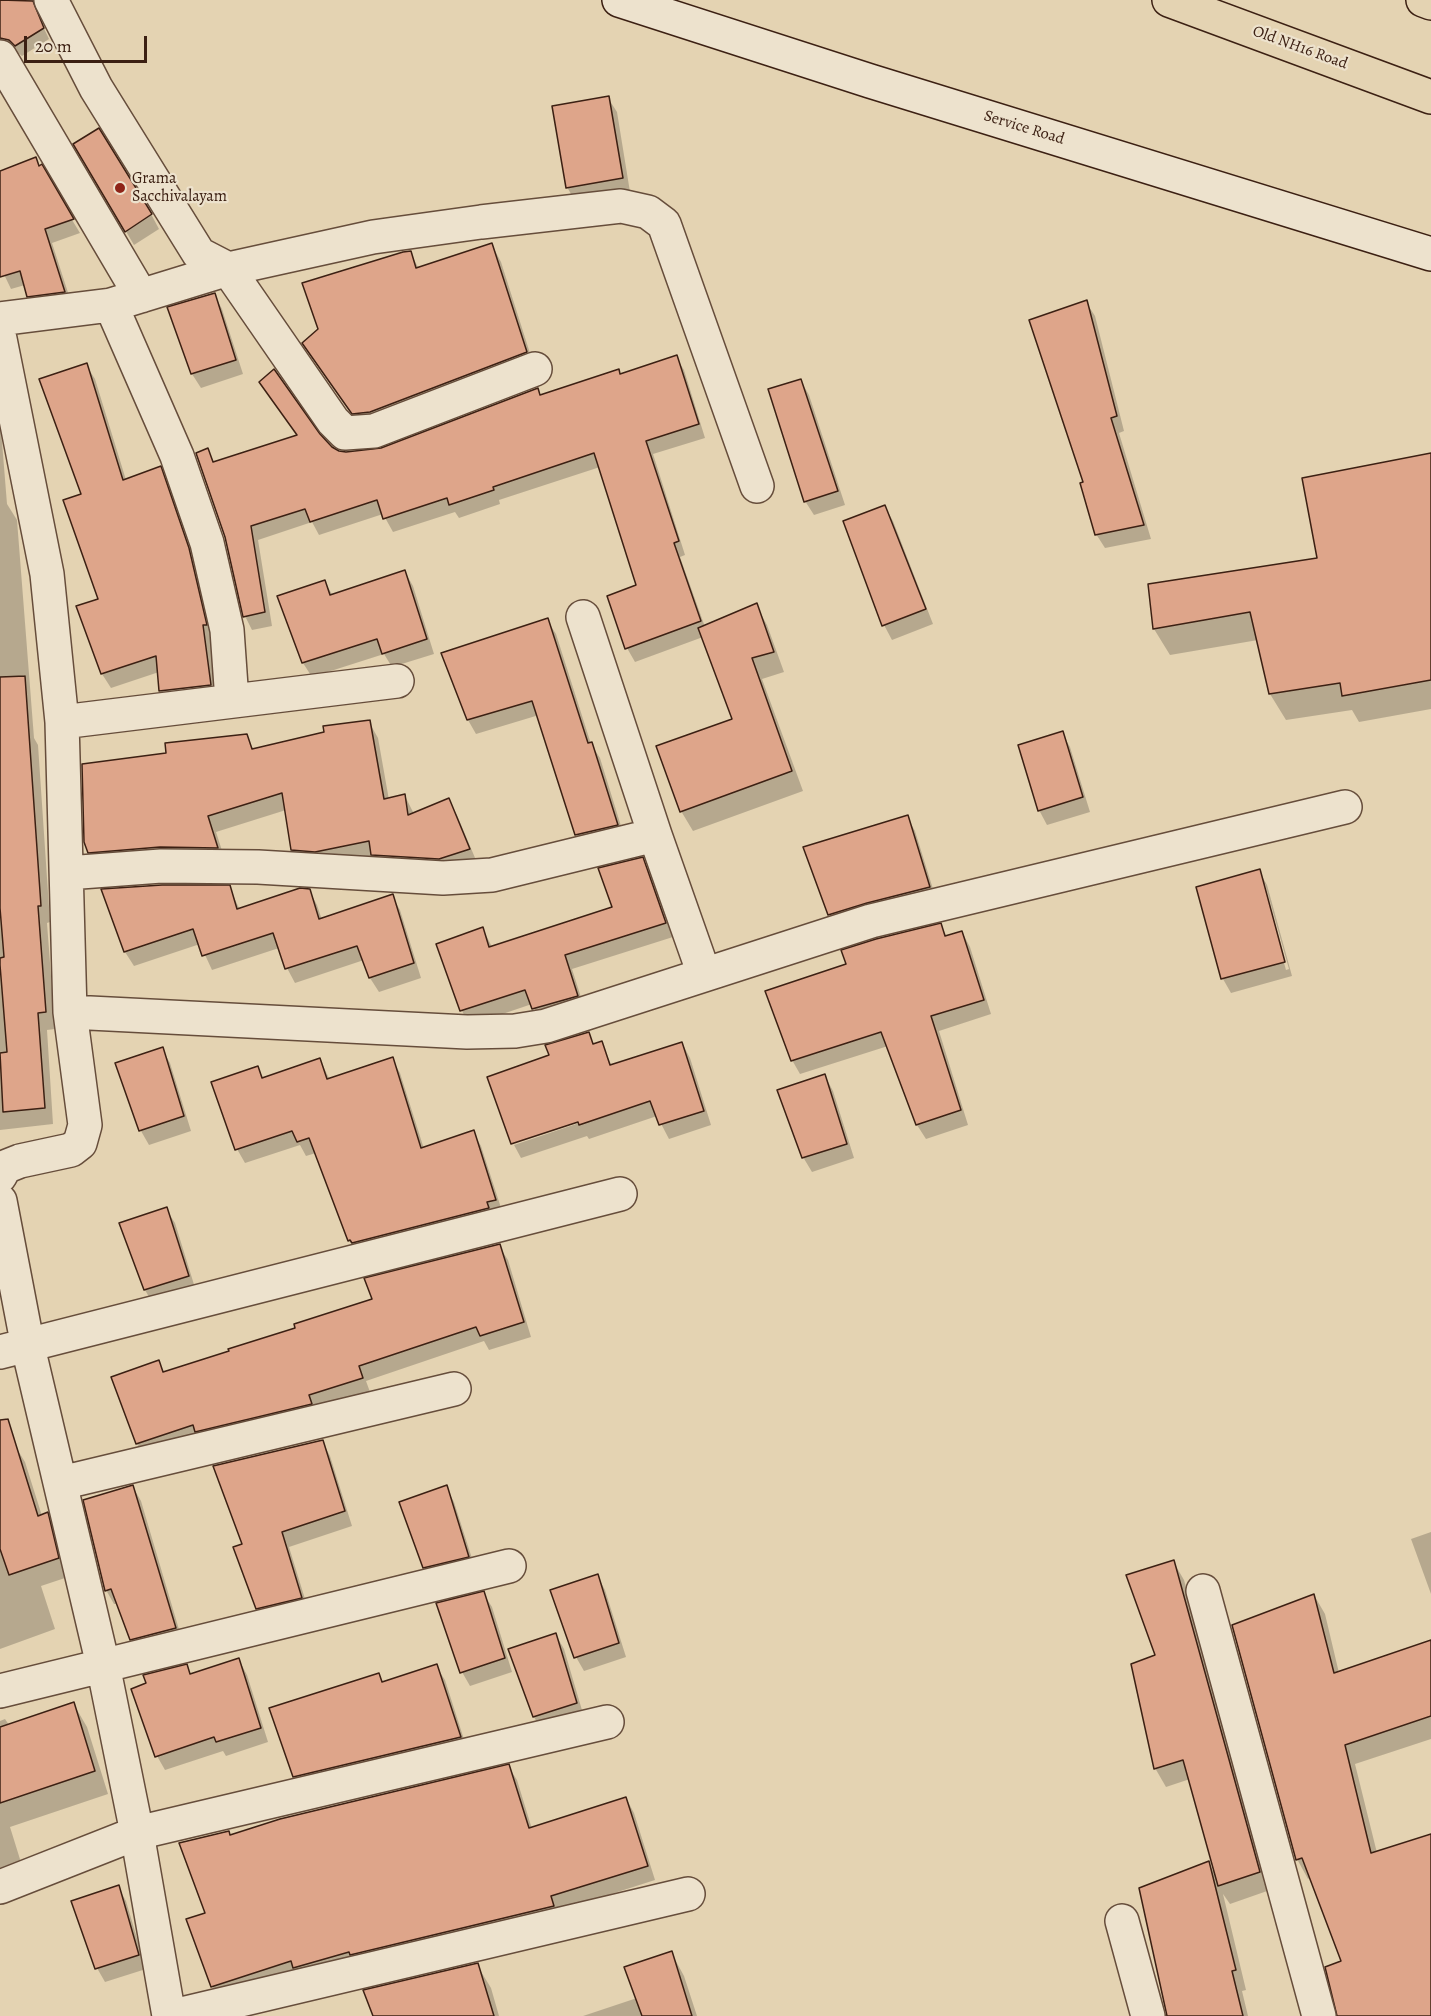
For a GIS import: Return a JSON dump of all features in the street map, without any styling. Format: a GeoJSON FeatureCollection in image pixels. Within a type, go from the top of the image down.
{"type":"FeatureCollection","features":[{"type":"Feature","properties":{"kind":"main road","name":"Old NH16 Road"},"geometry":{"type":"LineString","coordinates":[[1169,0],[1431,97]]}},
{"type":"Feature","properties":{"kind":"main road"},"geometry":{"type":"LineString","coordinates":[[1423,0],[1431,3]]}},
{"type":"Feature","properties":{"kind":"street"},"geometry":{"type":"LineString","coordinates":[[51,0],[96,88],[199,254],[228,269],[333,421],[345,433],[374,431],[535,369]]}},
{"type":"Feature","properties":{"kind":"street","name":"Service Road"},"geometry":{"type":"LineString","coordinates":[[619,0],[870,81],[1431,254]]}},
{"type":"Feature","properties":{"kind":"street"},"geometry":{"type":"LineString","coordinates":[[0,57],[126,300],[207,543],[227,630],[232,701]]}},
{"type":"Feature","properties":{"kind":"street"},"geometry":{"type":"LineString","coordinates":[[0,319],[126,300],[228,269],[374,237],[621,206],[648,212],[664,224],[757,486]]}},
{"type":"Feature","properties":{"kind":"street"},"geometry":{"type":"LineString","coordinates":[[0,339],[47,574],[62,722],[70,1012],[85,1125],[80,1143],[71,1150],[20,1161],[2,1168]]}},
{"type":"Feature","properties":{"kind":"street"},"geometry":{"type":"LineString","coordinates":[[584,617],[655,835],[704,974]]}},
{"type":"Feature","properties":{"kind":"street"},"geometry":{"type":"LineString","coordinates":[[62,722],[397,681]]}},
{"type":"Feature","properties":{"kind":"street"},"geometry":{"type":"LineString","coordinates":[[70,1012],[467,1032],[546,1026],[871,921],[1345,807]]}},
{"type":"Feature","properties":{"kind":"street"},"geometry":{"type":"LineString","coordinates":[[67,873],[161,867],[258,867],[443,878],[492,875],[655,835]]}},
{"type":"Feature","properties":{"kind":"street"},"geometry":{"type":"LineString","coordinates":[[14,1349],[620,1194]]}},
{"type":"Feature","properties":{"kind":"street"},"geometry":{"type":"LineString","coordinates":[[0,1201],[14,1349],[61,1483],[102,1665],[171,2016],[688,1894]]}},
{"type":"Feature","properties":{"kind":"street"},"geometry":{"type":"LineString","coordinates":[[61,1483],[454,1389]]}},
{"type":"Feature","properties":{"kind":"street"},"geometry":{"type":"LineString","coordinates":[[0,1691],[509,1566]]}},
{"type":"Feature","properties":{"kind":"street"},"geometry":{"type":"LineString","coordinates":[[1203,1591],[1319,2016]]}},
{"type":"Feature","properties":{"kind":"street"},"geometry":{"type":"LineString","coordinates":[[0,1887],[136,1833],[607,1722]]}},
{"type":"Feature","properties":{"kind":"street"},"geometry":{"type":"LineString","coordinates":[[1122,1921],[1148,2016]]}},
{"type":"Feature","properties":{"kind":"building"},"geometry":{"type":"Polygon","coordinates":[[[0,0],[33,1],[44,28],[15,46],[9,40],[0,38],[0,0]]]}},
{"type":"Feature","properties":{"kind":"building"},"geometry":{"type":"Polygon","coordinates":[[[609,96],[623,178],[566,188],[552,106],[609,96]]]}},
{"type":"Feature","properties":{"kind":"building","name":"Grama Sacchivalayam"},"geometry":{"type":"Polygon","coordinates":[[[99,128],[152,214],[125,232],[73,144],[99,128]]]}},
{"type":"Feature","properties":{"kind":"building"},"geometry":{"type":"Polygon","coordinates":[[[36,157],[39,166],[42,164],[74,219],[45,229],[65,292],[27,297],[20,271],[0,277],[0,171],[36,157]]]}},
{"type":"Feature","properties":{"kind":"building"},"geometry":{"type":"Polygon","coordinates":[[[492,243],[527,352],[370,412],[352,414],[302,343],[318,329],[302,283],[403,252],[411,251],[416,268],[492,243]]]}},
{"type":"Feature","properties":{"kind":"building"},"geometry":{"type":"Polygon","coordinates":[[[215,293],[236,360],[191,374],[167,307],[215,293]]]}},
{"type":"Feature","properties":{"kind":"building"},"geometry":{"type":"Polygon","coordinates":[[[1087,300],[1117,416],[1111,418],[1144,525],[1095,535],[1080,483],[1083,482],[1029,320],[1087,300]]]}},
{"type":"Feature","properties":{"kind":"building"},"geometry":{"type":"Polygon","coordinates":[[[677,355],[699,424],[646,441],[679,541],[674,543],[701,621],[625,649],[607,596],[636,585],[594,453],[493,487],[494,490],[449,505],[447,498],[383,519],[377,500],[310,522],[305,509],[251,526],[265,612],[243,617],[225,537],[196,453],[208,448],[213,462],[297,435],[259,382],[274,369],[320,434],[332,447],[346,452],[381,448],[538,388],[540,395],[619,369],[620,374],[677,355]]]}},
{"type":"Feature","properties":{"kind":"building"},"geometry":{"type":"Polygon","coordinates":[[[87,363],[123,480],[161,466],[189,548],[207,625],[203,625],[211,685],[159,691],[156,656],[101,674],[76,606],[98,599],[63,500],[81,494],[39,379],[87,363]]]}},
{"type":"Feature","properties":{"kind":"building"},"geometry":{"type":"Polygon","coordinates":[[[801,379],[838,491],[804,502],[768,389],[801,379]]]}},
{"type":"Feature","properties":{"kind":"building"},"geometry":{"type":"Polygon","coordinates":[[[1431,453],[1431,680],[1342,696],[1340,683],[1269,694],[1250,612],[1153,629],[1148,584],[1317,558],[1302,478],[1431,453]]]}},
{"type":"Feature","properties":{"kind":"building"},"geometry":{"type":"Polygon","coordinates":[[[885,505],[926,609],[882,626],[843,521],[885,505]]]}},
{"type":"Feature","properties":{"kind":"building"},"geometry":{"type":"Polygon","coordinates":[[[405,570],[427,639],[382,654],[377,639],[302,663],[277,596],[325,580],[330,595],[405,570]]]}},
{"type":"Feature","properties":{"kind":"building"},"geometry":{"type":"Polygon","coordinates":[[[757,603],[774,652],[752,658],[792,771],[680,812],[656,746],[732,719],[698,628],[757,603]]]}},
{"type":"Feature","properties":{"kind":"building"},"geometry":{"type":"Polygon","coordinates":[[[548,618],[588,743],[592,742],[618,825],[575,835],[532,701],[467,720],[441,653],[548,618]]]}},
{"type":"Feature","properties":{"kind":"building"},"geometry":{"type":"Polygon","coordinates":[[[25,676],[46,1012],[38,1013],[45,1108],[3,1112],[0,1053],[7,1052],[0,965],[0,958],[4,957],[0,908],[0,677],[25,676]]]}},
{"type":"Feature","properties":{"kind":"building"},"geometry":{"type":"Polygon","coordinates":[[[370,720],[384,799],[405,794],[408,815],[449,798],[470,849],[439,859],[371,855],[369,841],[315,852],[291,850],[282,793],[208,816],[218,848],[160,847],[88,853],[84,842],[82,764],[166,753],[165,743],[247,734],[252,749],[324,732],[323,726],[370,720]]]}},
{"type":"Feature","properties":{"kind":"building"},"geometry":{"type":"Polygon","coordinates":[[[1063,731],[1083,797],[1038,811],[1018,745],[1063,731]]]}},
{"type":"Feature","properties":{"kind":"building"},"geometry":{"type":"Polygon","coordinates":[[[908,815],[930,887],[828,915],[803,847],[908,815]]]}},
{"type":"Feature","properties":{"kind":"building"},"geometry":{"type":"Polygon","coordinates":[[[643,857],[666,923],[565,955],[578,996],[532,1009],[525,990],[460,1011],[436,944],[483,927],[489,947],[612,907],[598,868],[643,857]]]}},
{"type":"Feature","properties":{"kind":"building"},"geometry":{"type":"Polygon","coordinates":[[[1260,869],[1285,962],[1221,979],[1196,887],[1260,869]]]}},
{"type":"Feature","properties":{"kind":"building"},"geometry":{"type":"Polygon","coordinates":[[[162,885],[230,885],[237,909],[300,888],[310,889],[319,919],[393,894],[414,963],[369,978],[357,946],[285,969],[273,933],[202,956],[193,929],[124,952],[101,889],[162,885]]]}},
{"type":"Feature","properties":{"kind":"building"},"geometry":{"type":"Polygon","coordinates":[[[941,923],[945,936],[962,931],[984,1000],[931,1016],[961,1110],[916,1125],[881,1032],[791,1061],[765,991],[846,964],[841,950],[941,923]]]}},
{"type":"Feature","properties":{"kind":"building"},"geometry":{"type":"Polygon","coordinates":[[[589,1032],[593,1044],[602,1041],[610,1065],[682,1042],[704,1111],[659,1125],[650,1101],[579,1125],[578,1122],[511,1144],[487,1077],[549,1055],[545,1045],[589,1032]]]}},
{"type":"Feature","properties":{"kind":"building"},"geometry":{"type":"Polygon","coordinates":[[[163,1047],[184,1116],[139,1131],[115,1063],[163,1047]]]}},
{"type":"Feature","properties":{"kind":"building"},"geometry":{"type":"Polygon","coordinates":[[[393,1057],[421,1148],[474,1130],[496,1200],[487,1202],[489,1208],[352,1243],[348,1241],[309,1138],[297,1142],[292,1131],[235,1150],[211,1082],[258,1066],[262,1078],[320,1058],[327,1079],[393,1057]]]}},
{"type":"Feature","properties":{"kind":"building"},"geometry":{"type":"Polygon","coordinates":[[[825,1074],[847,1144],[802,1158],[777,1090],[825,1074]]]}},
{"type":"Feature","properties":{"kind":"building"},"geometry":{"type":"Polygon","coordinates":[[[167,1207],[189,1276],[144,1290],[119,1223],[167,1207]]]}},
{"type":"Feature","properties":{"kind":"building"},"geometry":{"type":"Polygon","coordinates":[[[500,1244],[524,1322],[480,1336],[476,1327],[359,1366],[363,1378],[309,1395],[312,1404],[195,1432],[193,1425],[136,1444],[111,1377],[159,1360],[163,1372],[229,1351],[228,1349],[295,1328],[294,1324],[372,1299],[364,1278],[500,1244]]]}},
{"type":"Feature","properties":{"kind":"building"},"geometry":{"type":"Polygon","coordinates":[[[8,1419],[38,1516],[48,1512],[59,1558],[9,1575],[0,1549],[0,1420],[8,1419]]]}},
{"type":"Feature","properties":{"kind":"building"},"geometry":{"type":"Polygon","coordinates":[[[323,1440],[345,1511],[282,1532],[302,1598],[256,1609],[233,1547],[242,1544],[213,1466],[323,1440]]]}},
{"type":"Feature","properties":{"kind":"building"},"geometry":{"type":"Polygon","coordinates":[[[133,1485],[176,1628],[130,1640],[111,1589],[105,1591],[83,1500],[133,1485]]]}},
{"type":"Feature","properties":{"kind":"building"},"geometry":{"type":"Polygon","coordinates":[[[447,1485],[469,1557],[423,1568],[399,1502],[447,1485]]]}},
{"type":"Feature","properties":{"kind":"building"},"geometry":{"type":"Polygon","coordinates":[[[1174,1560],[1260,1872],[1218,1886],[1183,1760],[1154,1769],[1131,1664],[1155,1655],[1126,1575],[1174,1560]]]}},
{"type":"Feature","properties":{"kind":"building"},"geometry":{"type":"Polygon","coordinates":[[[598,1574],[619,1643],[574,1658],[550,1590],[598,1574]]]}},
{"type":"Feature","properties":{"kind":"building"},"geometry":{"type":"Polygon","coordinates":[[[484,1591],[505,1658],[460,1673],[436,1603],[484,1591]]]}},
{"type":"Feature","properties":{"kind":"building"},"geometry":{"type":"Polygon","coordinates":[[[1314,1594],[1334,1673],[1431,1640],[1431,1716],[1345,1745],[1371,1853],[1431,1834],[1431,2016],[1337,2016],[1325,1967],[1341,1961],[1302,1858],[1296,1860],[1232,1625],[1314,1594]]]}},
{"type":"Feature","properties":{"kind":"building"},"geometry":{"type":"Polygon","coordinates":[[[556,1633],[577,1703],[533,1717],[508,1649],[556,1633]]]}},
{"type":"Feature","properties":{"kind":"building"},"geometry":{"type":"Polygon","coordinates":[[[239,1658],[261,1728],[216,1742],[214,1737],[155,1757],[131,1689],[146,1683],[143,1675],[187,1664],[190,1674],[239,1658]]]}},
{"type":"Feature","properties":{"kind":"building"},"geometry":{"type":"Polygon","coordinates":[[[437,1664],[461,1737],[293,1777],[269,1708],[379,1673],[382,1682],[437,1664]]]}},
{"type":"Feature","properties":{"kind":"building"},"geometry":{"type":"Polygon","coordinates":[[[74,1702],[95,1771],[0,1803],[0,1727],[74,1702]]]}},
{"type":"Feature","properties":{"kind":"building"},"geometry":{"type":"Polygon","coordinates":[[[509,1764],[529,1828],[626,1797],[648,1866],[551,1896],[554,1906],[350,1955],[349,1952],[293,1968],[291,1961],[211,1987],[186,1919],[205,1913],[179,1843],[229,1831],[230,1835],[280,1819],[509,1764]]]}},
{"type":"Feature","properties":{"kind":"building"},"geometry":{"type":"Polygon","coordinates":[[[1209,1861],[1236,1970],[1232,1971],[1243,2016],[1167,2016],[1139,1888],[1209,1861]]]}},
{"type":"Feature","properties":{"kind":"building"},"geometry":{"type":"Polygon","coordinates":[[[119,1885],[139,1955],[95,1969],[71,1901],[119,1885]]]}},
{"type":"Feature","properties":{"kind":"building"},"geometry":{"type":"Polygon","coordinates":[[[672,1951],[692,2016],[642,2016],[624,1967],[672,1951]]]}},
{"type":"Feature","properties":{"kind":"building"},"geometry":{"type":"Polygon","coordinates":[[[478,1963],[494,2016],[373,2016],[363,1990],[478,1963]]]}},
{"type":"Feature","properties":{"kind":"place","name":"Grama Sacchivalayam"},"geometry":{"type":"Point","coordinates":[120,188]}}]}
